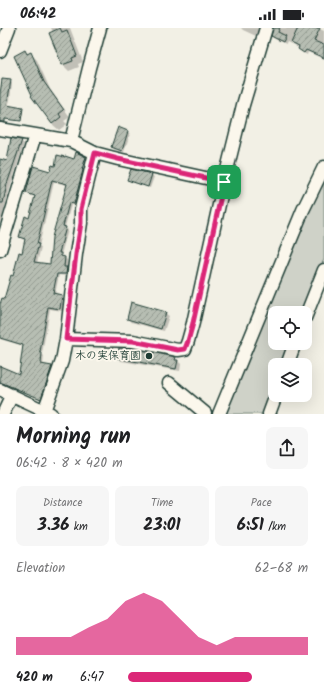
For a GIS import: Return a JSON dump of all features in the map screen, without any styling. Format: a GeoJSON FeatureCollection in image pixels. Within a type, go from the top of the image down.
{"type":"FeatureCollection","features":[{"type":"Feature","properties":{"kind":"street"},"geometry":{"type":"LineString","coordinates":[[0,51],[9,28]]}},
{"type":"Feature","properties":{"kind":"street"},"geometry":{"type":"LineString","coordinates":[[70,141],[100,28]]}},
{"type":"Feature","properties":{"kind":"street"},"geometry":{"type":"LineString","coordinates":[[66,339],[133,341],[178,350],[185,349],[193,323],[224,182],[243,105],[266,28]]}},
{"type":"Feature","properties":{"kind":"street"},"geometry":{"type":"LineString","coordinates":[[0,129],[70,141],[95,153],[224,182]]}},
{"type":"Feature","properties":{"kind":"street"},"geometry":{"type":"LineString","coordinates":[[0,250],[36,135]]}},
{"type":"Feature","properties":{"kind":"street"},"geometry":{"type":"LineString","coordinates":[[0,390],[47,412],[62,361],[81,223],[81,209],[95,153]]}},
{"type":"Feature","properties":{"kind":"street"},"geometry":{"type":"LineString","coordinates":[[219,414],[303,210],[324,166]]}},
{"type":"Feature","properties":{"kind":"street"},"geometry":{"type":"LineString","coordinates":[[310,306],[324,270]]}},
{"type":"Feature","properties":{"kind":"street"},"geometry":{"type":"LineString","coordinates":[[169,383],[205,413],[204,414]]}},
{"type":"Feature","properties":{"kind":"street"},"geometry":{"type":"LineString","coordinates":[[4,414],[12,395]]}},
{"type":"Feature","properties":{"kind":"street"},"geometry":{"type":"LineString","coordinates":[[269,414],[273,402]]}},
{"type":"Feature","properties":{"kind":"shaded area"},"geometry":{"type":"Polygon","coordinates":[[[324,175],[324,259],[305,306],[269,306],[324,175]]]}},
{"type":"Feature","properties":{"kind":"shaded area"},"geometry":{"type":"Polygon","coordinates":[[[268,309],[268,350],[287,350],[284,358],[268,358],[268,400],[263,414],[224,414],[268,309]]]}},
{"type":"Feature","properties":{"kind":"building"},"geometry":{"type":"Polygon","coordinates":[[[60,28],[62,32],[67,30],[77,56],[72,58],[73,61],[62,65],[49,33],[60,28]]]}},
{"type":"Feature","properties":{"kind":"building"},"geometry":{"type":"Polygon","coordinates":[[[273,28],[280,28],[278,32],[286,36],[283,42],[271,36],[273,28]]]}},
{"type":"Feature","properties":{"kind":"building"},"geometry":{"type":"Polygon","coordinates":[[[298,28],[320,28],[314,41],[324,45],[324,58],[306,50],[304,53],[298,49],[299,47],[291,43],[298,28]]]}},
{"type":"Feature","properties":{"kind":"building"},"geometry":{"type":"Polygon","coordinates":[[[25,50],[27,54],[31,52],[44,82],[64,110],[59,114],[61,117],[52,124],[31,96],[32,95],[14,56],[25,50]]]}},
{"type":"Feature","properties":{"kind":"building"},"geometry":{"type":"Polygon","coordinates":[[[2,79],[11,80],[7,105],[23,108],[21,121],[5,119],[5,122],[0,122],[0,94],[2,79]]]}},
{"type":"Feature","properties":{"kind":"building"},"geometry":{"type":"Polygon","coordinates":[[[118,127],[128,131],[122,151],[111,147],[118,127]]]}},
{"type":"Feature","properties":{"kind":"building"},"geometry":{"type":"Polygon","coordinates":[[[11,138],[22,140],[7,184],[3,203],[0,203],[0,159],[7,161],[11,138]]]}},
{"type":"Feature","properties":{"kind":"building"},"geometry":{"type":"Polygon","coordinates":[[[76,152],[86,157],[74,204],[69,203],[63,226],[66,227],[59,253],[61,253],[61,256],[65,257],[64,267],[67,267],[66,274],[57,274],[53,293],[62,295],[60,309],[48,307],[40,352],[42,353],[41,364],[52,366],[41,399],[0,382],[0,366],[19,374],[23,345],[0,338],[0,304],[2,298],[4,299],[11,275],[13,276],[19,252],[22,253],[25,239],[19,237],[25,216],[29,218],[35,196],[26,193],[33,166],[50,171],[52,165],[55,166],[57,155],[74,159],[76,152]],[[52,180],[34,262],[50,264],[52,237],[67,184],[52,180]]]}},
{"type":"Feature","properties":{"kind":"building"},"geometry":{"type":"Polygon","coordinates":[[[131,169],[152,174],[148,187],[127,180],[131,169]]]}},
{"type":"Feature","properties":{"kind":"building"},"geometry":{"type":"Polygon","coordinates":[[[131,302],[166,312],[161,329],[127,319],[131,302]]]}},
{"type":"Feature","properties":{"kind":"building"},"geometry":{"type":"Polygon","coordinates":[[[119,348],[132,348],[176,357],[175,360],[178,360],[176,369],[117,358],[119,348]]]}},
{"type":"Feature","properties":{"kind":"place","name":"木の実保育園"},"geometry":{"type":"Point","coordinates":[149,356]}},
{"type":"Feature","properties":{"kind":"route"},"geometry":{"type":"LineString","coordinates":[[95,153],[224,182],[193,323],[185,349],[178,350],[133,341],[66,339],[81,223],[81,209],[95,153]]}}]}
